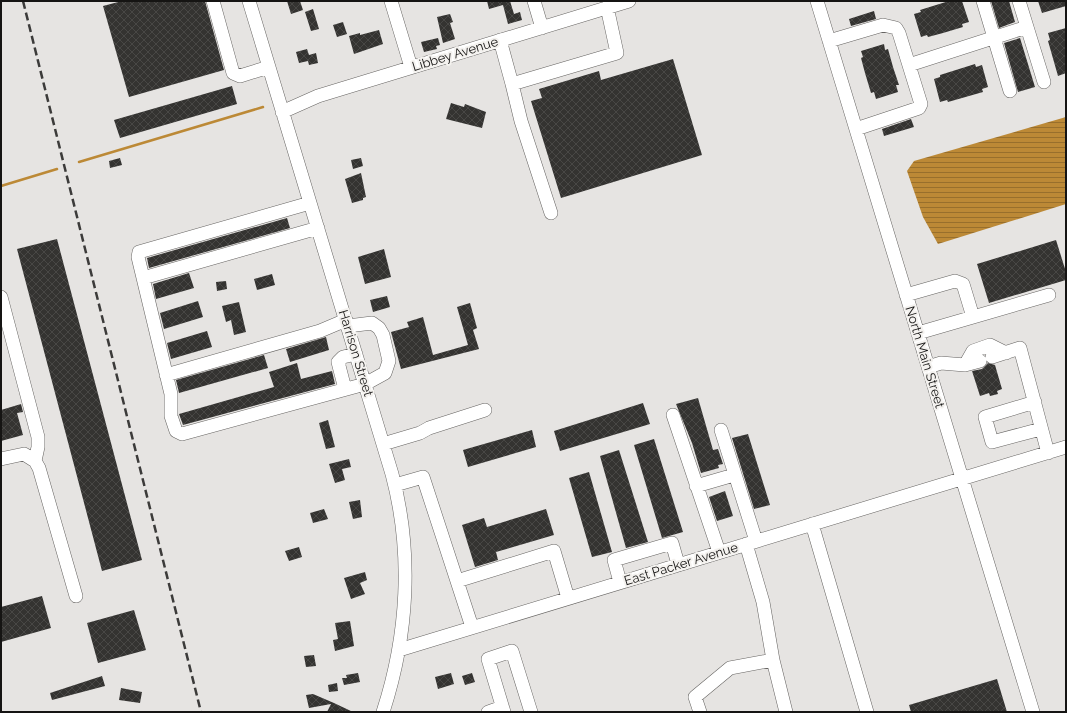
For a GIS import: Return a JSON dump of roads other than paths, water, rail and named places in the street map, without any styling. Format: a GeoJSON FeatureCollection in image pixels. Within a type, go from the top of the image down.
{"type":"FeatureCollection","features":[{"type":"Feature","properties":{"kind":"street"},"geometry":{"type":"LineString","coordinates":[[213,1],[233,73],[240,76],[269,66]]}},
{"type":"Feature","properties":{"kind":"street","name":"Harrison Street"},"geometry":{"type":"LineString","coordinates":[[249,1],[395,485],[404,538],[406,568],[405,600],[399,650],[383,712]]}},
{"type":"Feature","properties":{"kind":"street"},"geometry":{"type":"LineString","coordinates":[[391,1],[411,67]]}},
{"type":"Feature","properties":{"kind":"street"},"geometry":{"type":"LineString","coordinates":[[534,1],[542,28]]}},
{"type":"Feature","properties":{"kind":"street","name":"Libbey Avenue"},"geometry":{"type":"LineString","coordinates":[[282,112],[318,96],[628,1]]}},
{"type":"Feature","properties":{"kind":"street","name":"North Main Street"},"geometry":{"type":"LineString","coordinates":[[817,1],[1033,712]]}},
{"type":"Feature","properties":{"kind":"street"},"geometry":{"type":"LineString","coordinates":[[982,1],[1010,91]]}},
{"type":"Feature","properties":{"kind":"street"},"geometry":{"type":"LineString","coordinates":[[1019,1],[1044,82]]}},
{"type":"Feature","properties":{"kind":"street"},"geometry":{"type":"LineString","coordinates":[[512,84],[617,53],[607,7]]}},
{"type":"Feature","properties":{"kind":"street"},"geometry":{"type":"LineString","coordinates":[[829,41],[883,26],[892,26],[899,33],[921,104],[919,108],[856,129]]}},
{"type":"Feature","properties":{"kind":"street"},"geometry":{"type":"LineString","coordinates":[[909,65],[1027,27]]}},
{"type":"Feature","properties":{"kind":"street"},"geometry":{"type":"LineString","coordinates":[[500,40],[521,121],[551,213]]}},
{"type":"Feature","properties":{"kind":"street"},"geometry":{"type":"LineString","coordinates":[[166,375],[347,323],[372,323],[379,328],[383,336],[389,361],[388,368],[380,377],[365,384],[182,434],[176,431],[171,416],[172,400],[137,255],[139,252],[310,203]]}},
{"type":"Feature","properties":{"kind":"street"},"geometry":{"type":"LineString","coordinates":[[143,278],[318,228]]}},
{"type":"Feature","properties":{"kind":"street"},"geometry":{"type":"LineString","coordinates":[[906,295],[955,281],[963,284],[973,317]]}},
{"type":"Feature","properties":{"kind":"street"},"geometry":{"type":"LineString","coordinates":[[918,333],[1049,295]]}},
{"type":"Feature","properties":{"kind":"street"},"geometry":{"type":"LineString","coordinates":[[1,297],[38,437],[38,447],[35,461]]}},
{"type":"Feature","properties":{"kind":"street"},"geometry":{"type":"LineString","coordinates":[[966,365],[973,351],[990,345],[1006,353]]}},
{"type":"Feature","properties":{"kind":"street"},"geometry":{"type":"LineString","coordinates":[[928,367],[941,362],[966,365],[1020,348],[1048,453]]}},
{"type":"Feature","properties":{"kind":"street"},"geometry":{"type":"LineString","coordinates":[[345,389],[338,362],[343,357],[356,354]]}},
{"type":"Feature","properties":{"kind":"street"},"geometry":{"type":"LineString","coordinates":[[1035,402],[985,418],[992,442],[1041,429]]}},
{"type":"Feature","properties":{"kind":"street"},"geometry":{"type":"LineString","coordinates":[[383,444],[420,434],[429,428],[485,410]]}},
{"type":"Feature","properties":{"kind":"street"},"geometry":{"type":"LineString","coordinates":[[673,415],[718,552]]}},
{"type":"Feature","properties":{"kind":"street"},"geometry":{"type":"LineString","coordinates":[[721,430],[751,542],[774,660],[786,712]]}},
{"type":"Feature","properties":{"kind":"street","name":"East Packer Avenue"},"geometry":{"type":"LineString","coordinates":[[399,650],[1066,447]]}},
{"type":"Feature","properties":{"kind":"street"},"geometry":{"type":"LineString","coordinates":[[1,459],[24,454],[35,461],[39,468],[76,596]]}},
{"type":"Feature","properties":{"kind":"street"},"geometry":{"type":"LineString","coordinates":[[696,486],[734,475]]}},
{"type":"Feature","properties":{"kind":"street"},"geometry":{"type":"LineString","coordinates":[[395,485],[423,477],[472,627]]}},
{"type":"Feature","properties":{"kind":"street"},"geometry":{"type":"LineString","coordinates":[[812,524],[867,712]]}},
{"type":"Feature","properties":{"kind":"street"},"geometry":{"type":"LineString","coordinates":[[620,582],[614,560],[672,543],[678,564]]}},
{"type":"Feature","properties":{"kind":"street"},"geometry":{"type":"LineString","coordinates":[[457,581],[554,551],[568,598]]}},
{"type":"Feature","properties":{"kind":"street"},"geometry":{"type":"LineString","coordinates":[[488,712],[503,710],[488,659],[512,651],[531,712]]}},
{"type":"Feature","properties":{"kind":"street"},"geometry":{"type":"LineString","coordinates":[[700,712],[695,698],[730,668],[774,660]]}},
{"type":"Feature","properties":{"kind":"waterway"},"geometry":{"type":"LineString","coordinates":[[79,162],[263,107]]}},
{"type":"Feature","properties":{"kind":"waterway"},"geometry":{"type":"LineString","coordinates":[[1,186],[57,169]]}},
{"type":"Feature","properties":{"kind":"railway"},"geometry":{"type":"LineString","coordinates":[[23,1],[201,712]]}}]}
